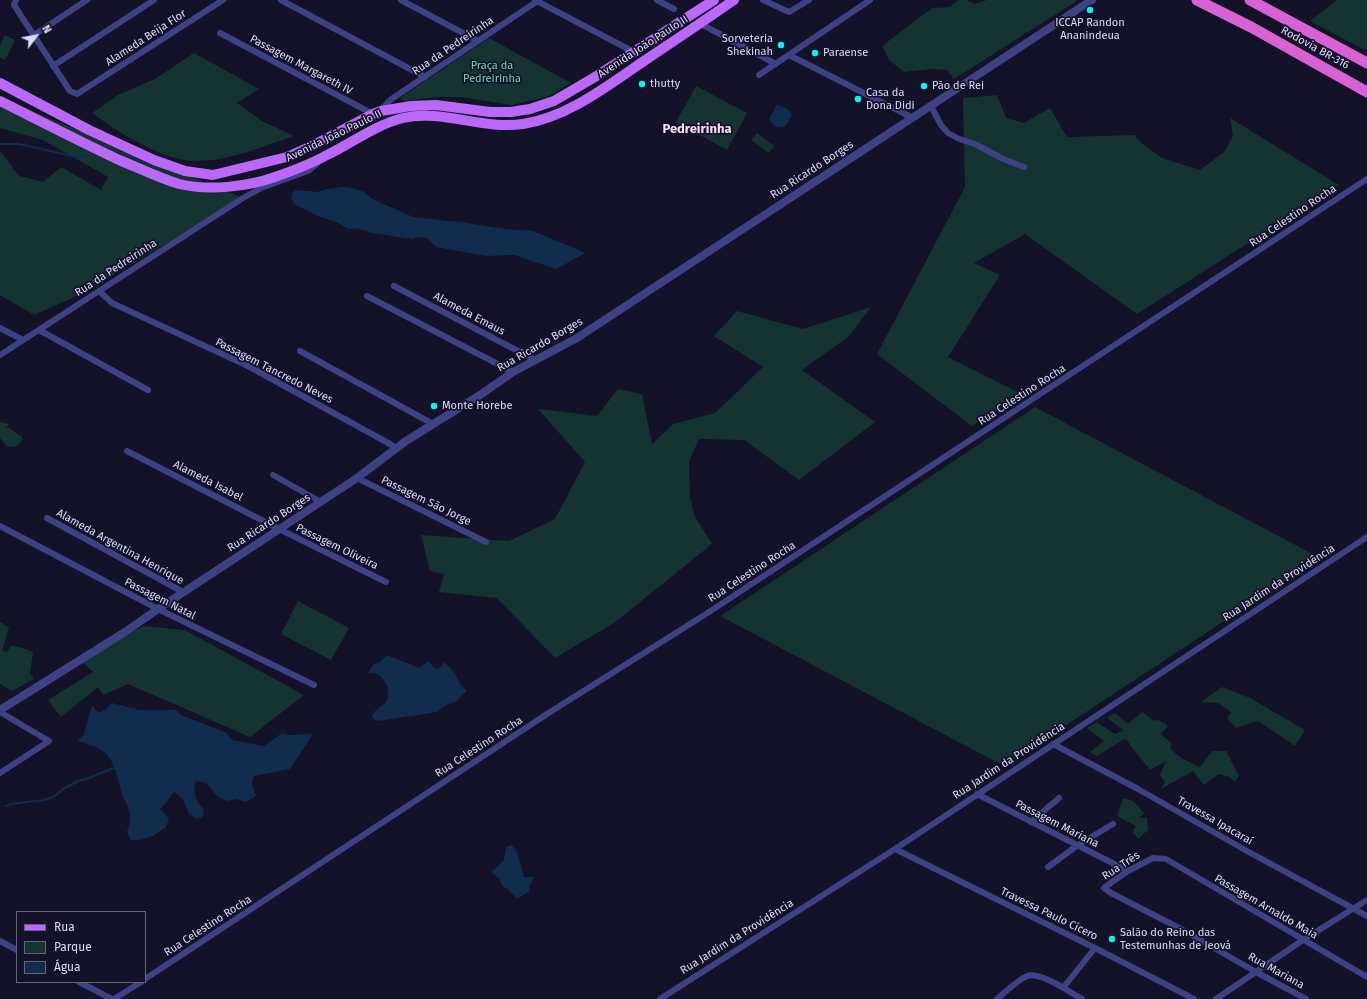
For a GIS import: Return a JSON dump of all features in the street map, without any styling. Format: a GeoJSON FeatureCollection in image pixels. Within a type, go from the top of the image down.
{"type":"FeatureCollection","features":[{"type":"Feature","properties":{"kind":"highway","name":"Rodovia BR-316"},"geometry":{"type":"LineString","coordinates":[[1197,0],[1251,27],[1367,92]]}},
{"type":"Feature","properties":{"kind":"highway","name":"Rodovia BR-316"},"geometry":{"type":"LineString","coordinates":[[1250,0],[1264,4],[1367,63]]}},
{"type":"Feature","properties":{"kind":"main road","name":"Avenida João Paulo II"},"geometry":{"type":"LineString","coordinates":[[0,83],[89,130],[154,160],[185,171],[214,175],[287,157],[314,145],[377,112],[411,106],[436,104],[490,112],[510,112],[530,109],[554,101],[596,77],[714,0]]}},
{"type":"Feature","properties":{"kind":"main road","name":"Avenida João Paulo II"},"geometry":{"type":"LineString","coordinates":[[0,101],[95,149],[153,175],[181,184],[213,188],[251,183],[275,177],[327,156],[372,130],[392,121],[406,118],[443,117],[490,125],[522,124],[557,115],[612,82],[701,24],[734,0]]}},
{"type":"Feature","properties":{"kind":"street"},"geometry":{"type":"LineString","coordinates":[[34,35],[87,0]]}},
{"type":"Feature","properties":{"kind":"street"},"geometry":{"type":"LineString","coordinates":[[15,2],[53,66],[154,0]]}},
{"type":"Feature","properties":{"kind":"street","name":"Alameda Beija Flor"},"geometry":{"type":"LineString","coordinates":[[53,66],[70,92],[80,94],[223,0]]}},
{"type":"Feature","properties":{"kind":"street"},"geometry":{"type":"LineString","coordinates":[[281,0],[425,77]]}},
{"type":"Feature","properties":{"kind":"street"},"geometry":{"type":"LineString","coordinates":[[401,0],[478,42]]}},
{"type":"Feature","properties":{"kind":"street"},"geometry":{"type":"LineString","coordinates":[[537,0],[634,52]]}},
{"type":"Feature","properties":{"kind":"street","name":"Rua da Pedreirinha"},"geometry":{"type":"LineString","coordinates":[[377,112],[388,102],[478,42],[537,0]]}},
{"type":"Feature","properties":{"kind":"street"},"geometry":{"type":"LineString","coordinates":[[657,0],[674,9]]}},
{"type":"Feature","properties":{"kind":"street"},"geometry":{"type":"LineString","coordinates":[[763,0],[787,12],[791,12],[809,0]]}},
{"type":"Feature","properties":{"kind":"street"},"geometry":{"type":"LineString","coordinates":[[759,75],[870,0]]}},
{"type":"Feature","properties":{"kind":"street","name":"Rua Ricardo Borges"},"geometry":{"type":"LineString","coordinates":[[0,711],[125,632],[183,592],[321,502],[357,478],[396,448],[514,372],[577,338],[1092,0]]}},
{"type":"Feature","properties":{"kind":"street"},"geometry":{"type":"LineString","coordinates":[[701,24],[776,64]]}},
{"type":"Feature","properties":{"kind":"street","name":"Passagem Margareth IV"},"geometry":{"type":"LineString","coordinates":[[220,33],[377,112]]}},
{"type":"Feature","properties":{"kind":"street"},"geometry":{"type":"LineString","coordinates":[[789,55],[913,118]]}},
{"type":"Feature","properties":{"kind":"street"},"geometry":{"type":"LineString","coordinates":[[931,106],[941,125],[948,133],[977,145],[1003,159],[1024,167]]}},
{"type":"Feature","properties":{"kind":"street","name":"Rua da Pedreirinha"},"geometry":{"type":"LineString","coordinates":[[0,355],[243,198],[261,188],[308,170],[327,156]]}},
{"type":"Feature","properties":{"kind":"street","name":"Rua Celestino Rocha"},"geometry":{"type":"LineString","coordinates":[[146,978],[547,714],[732,597],[1367,179]]}},
{"type":"Feature","properties":{"kind":"street","name":"Alameda Emaus"},"geometry":{"type":"LineString","coordinates":[[394,286],[535,360]]}},
{"type":"Feature","properties":{"kind":"street","name":"Passagem Tancredo Neves"},"geometry":{"type":"LineString","coordinates":[[99,291],[112,303],[248,366],[396,448]]}},
{"type":"Feature","properties":{"kind":"street"},"geometry":{"type":"LineString","coordinates":[[367,296],[514,372]]}},
{"type":"Feature","properties":{"kind":"street"},"geometry":{"type":"LineString","coordinates":[[0,328],[23,340]]}},
{"type":"Feature","properties":{"kind":"street"},"geometry":{"type":"LineString","coordinates":[[39,330],[148,390]]}},
{"type":"Feature","properties":{"kind":"street"},"geometry":{"type":"LineString","coordinates":[[300,351],[433,424]]}},
{"type":"Feature","properties":{"kind":"street","name":"Alameda Isabel"},"geometry":{"type":"LineString","coordinates":[[127,451],[279,529]]}},
{"type":"Feature","properties":{"kind":"street"},"geometry":{"type":"LineString","coordinates":[[273,475],[321,502]]}},
{"type":"Feature","properties":{"kind":"street","name":"Passagem São Jorge"},"geometry":{"type":"LineString","coordinates":[[357,478],[486,542]]}},
{"type":"Feature","properties":{"kind":"street","name":"Alameda Argentina Henrique"},"geometry":{"type":"LineString","coordinates":[[47,518],[183,592]]}},
{"type":"Feature","properties":{"kind":"street","name":"Passagem Natal"},"geometry":{"type":"LineString","coordinates":[[0,526],[158,609],[314,685]]}},
{"type":"Feature","properties":{"kind":"street","name":"Passagem Oliveira"},"geometry":{"type":"LineString","coordinates":[[279,529],[386,582]]}},
{"type":"Feature","properties":{"kind":"street","name":"Rua Jardim da Providência"},"geometry":{"type":"LineString","coordinates":[[660,999],[895,849],[1367,537]]}},
{"type":"Feature","properties":{"kind":"street"},"geometry":{"type":"LineString","coordinates":[[0,711],[49,741],[0,773]]}},
{"type":"Feature","properties":{"kind":"street","name":"Travessa Ipacaraí"},"geometry":{"type":"LineString","coordinates":[[1053,744],[1138,789],[1247,851],[1367,916]]}},
{"type":"Feature","properties":{"kind":"street","name":"Passagem Mariana"},"geometry":{"type":"LineString","coordinates":[[977,794],[1128,871]]}},
{"type":"Feature","properties":{"kind":"street"},"geometry":{"type":"LineString","coordinates":[[1031,822],[1059,798]]}},
{"type":"Feature","properties":{"kind":"street"},"geometry":{"type":"LineString","coordinates":[[1048,867],[1078,845],[1112,824]]}},
{"type":"Feature","properties":{"kind":"street","name":"Travessa Paulo Cícero"},"geometry":{"type":"LineString","coordinates":[[895,849],[1194,999]]}},
{"type":"Feature","properties":{"kind":"street","name":"Rua Três"},"geometry":{"type":"LineString","coordinates":[[1110,892],[1104,888],[1128,871],[1153,858]]}},
{"type":"Feature","properties":{"kind":"street","name":"Passagem Arnaldo Maia"},"geometry":{"type":"LineString","coordinates":[[1153,858],[1166,860],[1367,977]]}},
{"type":"Feature","properties":{"kind":"street","name":"Rua Mariana"},"geometry":{"type":"LineString","coordinates":[[1110,892],[1183,930],[1306,999]]}},
{"type":"Feature","properties":{"kind":"street"},"geometry":{"type":"LineString","coordinates":[[1216,999],[1303,940],[1367,900]]}},
{"type":"Feature","properties":{"kind":"street"},"geometry":{"type":"LineString","coordinates":[[0,941],[16,949]]}},
{"type":"Feature","properties":{"kind":"street"},"geometry":{"type":"LineString","coordinates":[[1063,988],[1095,948]]}},
{"type":"Feature","properties":{"kind":"street"},"geometry":{"type":"LineString","coordinates":[[997,999],[1022,979],[1031,975],[1044,978],[1082,999]]}},
{"type":"Feature","properties":{"kind":"street"},"geometry":{"type":"LineString","coordinates":[[81,983],[113,999],[139,983]]}},
{"type":"Feature","properties":{"kind":"green space"},"geometry":{"type":"Polygon","coordinates":[[[958,0],[966,0],[975,4],[987,0],[1077,1],[954,79],[947,70],[930,69],[904,72],[889,60],[882,46],[932,8],[950,7],[958,0]]]}},
{"type":"Feature","properties":{"kind":"green space"},"geometry":{"type":"Polygon","coordinates":[[[1337,0],[1367,0],[1367,51],[1310,21],[1337,0]]]}},
{"type":"Feature","properties":{"kind":"green space"},"geometry":{"type":"Polygon","coordinates":[[[5,35],[15,40],[5,60],[0,57],[0,45],[5,35]]]}},
{"type":"Feature","properties":{"kind":"green space","name":"Praça da Pedreirinha"},"geometry":{"type":"Polygon","coordinates":[[[489,38],[571,83],[549,96],[512,105],[461,97],[437,97],[404,101],[400,98],[489,38]]]}},
{"type":"Feature","properties":{"kind":"green space"},"geometry":{"type":"Polygon","coordinates":[[[194,53],[259,89],[237,103],[262,121],[294,136],[234,156],[197,161],[184,160],[170,157],[128,137],[92,113],[118,95],[155,79],[194,53]]]}},
{"type":"Feature","properties":{"kind":"green space"},"geometry":{"type":"Polygon","coordinates":[[[696,86],[747,113],[727,150],[676,122],[696,86]]]}},
{"type":"Feature","properties":{"kind":"green space"},"geometry":{"type":"Polygon","coordinates":[[[997,95],[1006,118],[1024,123],[1050,108],[1067,137],[1134,135],[1143,144],[1162,158],[1200,170],[1224,152],[1233,136],[1230,118],[1339,185],[1137,314],[1025,234],[974,263],[1000,275],[948,357],[1022,394],[972,426],[877,354],[965,187],[963,98],[997,95]]]}},
{"type":"Feature","properties":{"kind":"green space"},"geometry":{"type":"Polygon","coordinates":[[[0,98],[243,198],[79,295],[34,315],[0,295],[0,151],[19,176],[43,182],[61,167],[101,190],[108,177],[43,140],[0,128],[0,98]]]}},
{"type":"Feature","properties":{"kind":"green space"},"geometry":{"type":"Polygon","coordinates":[[[757,133],[774,146],[769,153],[751,140],[757,133]]]}},
{"type":"Feature","properties":{"kind":"green space"},"geometry":{"type":"Polygon","coordinates":[[[871,307],[848,337],[802,370],[875,422],[799,480],[744,440],[699,439],[689,461],[690,498],[695,517],[712,544],[614,623],[555,658],[497,598],[439,592],[444,574],[430,571],[421,535],[509,541],[555,519],[585,462],[538,409],[597,416],[618,389],[642,394],[652,444],[673,424],[715,413],[763,367],[714,336],[737,311],[803,329],[871,307]]]}},
{"type":"Feature","properties":{"kind":"green space"},"geometry":{"type":"Polygon","coordinates":[[[1035,407],[1320,558],[1004,766],[720,616],[1035,407]]]}},
{"type":"Feature","properties":{"kind":"green space"},"geometry":{"type":"Polygon","coordinates":[[[1,422],[9,424],[6,428],[9,428],[23,438],[17,446],[7,447],[0,438],[1,422]]]}},
{"type":"Feature","properties":{"kind":"green space"},"geometry":{"type":"Polygon","coordinates":[[[298,601],[349,628],[331,660],[281,634],[298,601]]]}},
{"type":"Feature","properties":{"kind":"green space"},"geometry":{"type":"Polygon","coordinates":[[[0,622],[9,627],[2,651],[7,652],[11,646],[33,652],[30,673],[34,679],[12,691],[0,684],[0,622]]]}},
{"type":"Feature","properties":{"kind":"green space"},"geometry":{"type":"Polygon","coordinates":[[[143,626],[185,630],[304,695],[250,737],[128,684],[103,695],[98,687],[61,717],[48,700],[93,672],[81,661],[143,626]]]}},
{"type":"Feature","properties":{"kind":"green space"},"geometry":{"type":"Polygon","coordinates":[[[1222,687],[1250,698],[1305,730],[1295,746],[1258,721],[1236,728],[1227,718],[1231,712],[1218,703],[1201,702],[1222,687]]]}},
{"type":"Feature","properties":{"kind":"green space"},"geometry":{"type":"Polygon","coordinates":[[[1142,712],[1154,721],[1157,719],[1168,726],[1161,734],[1172,744],[1170,749],[1183,759],[1200,767],[1212,751],[1226,751],[1239,776],[1235,782],[1230,777],[1219,774],[1204,785],[1193,771],[1161,789],[1165,782],[1160,775],[1166,761],[1150,770],[1126,738],[1097,756],[1090,752],[1104,741],[1087,728],[1096,722],[1115,734],[1123,730],[1107,718],[1115,713],[1128,724],[1142,712]]]}},
{"type":"Feature","properties":{"kind":"green space"},"geometry":{"type":"Polygon","coordinates":[[[1123,798],[1133,801],[1144,813],[1139,818],[1147,818],[1148,830],[1138,839],[1133,832],[1136,826],[1117,816],[1123,798]]]}},
{"type":"Feature","properties":{"kind":"water"},"geometry":{"type":"Polygon","coordinates":[[[777,105],[786,108],[792,114],[788,123],[782,127],[775,127],[769,119],[777,105]]]}},
{"type":"Feature","properties":{"kind":"water"},"geometry":{"type":"Polygon","coordinates":[[[343,187],[364,192],[372,199],[413,217],[505,229],[533,231],[586,253],[556,269],[514,255],[486,256],[436,247],[427,238],[417,237],[412,239],[372,233],[356,228],[349,229],[296,205],[292,199],[292,194],[295,190],[318,192],[343,187]]]}},
{"type":"Feature","properties":{"kind":"water"},"geometry":{"type":"Polygon","coordinates":[[[387,655],[419,668],[429,661],[434,668],[439,669],[444,662],[454,672],[461,685],[467,691],[455,702],[448,704],[437,712],[378,721],[372,718],[376,711],[386,702],[388,698],[387,686],[380,676],[368,673],[373,665],[380,662],[387,655]]]}},
{"type":"Feature","properties":{"kind":"water"},"geometry":{"type":"Polygon","coordinates":[[[112,703],[139,710],[176,710],[181,715],[227,733],[232,740],[264,746],[282,733],[289,735],[313,734],[290,769],[254,776],[252,784],[256,796],[246,802],[237,799],[227,801],[218,797],[206,783],[196,781],[194,789],[197,800],[204,810],[202,817],[196,819],[189,814],[183,799],[174,792],[160,809],[169,818],[166,827],[153,836],[140,840],[131,840],[127,832],[130,822],[129,811],[111,761],[101,750],[92,745],[78,741],[84,734],[92,705],[98,713],[105,710],[112,703]]]}},
{"type":"Feature","properties":{"kind":"water"},"geometry":{"type":"Polygon","coordinates":[[[512,845],[517,852],[524,877],[534,877],[529,886],[530,891],[517,899],[508,889],[502,886],[500,879],[491,872],[504,860],[506,847],[512,845]]]}},
{"type":"Feature","properties":{"kind":"waterway"},"geometry":{"type":"LineString","coordinates":[[0,144],[19,144],[77,157],[97,154]]}},
{"type":"Feature","properties":{"kind":"waterway"},"geometry":{"type":"LineString","coordinates":[[123,157],[140,160],[156,170]]}},
{"type":"Feature","properties":{"kind":"waterway"},"geometry":{"type":"LineString","coordinates":[[6,806],[44,800],[55,796],[63,789],[78,781],[116,767]]}},
{"type":"Feature","properties":{"kind":"place","name":"ICCAP Randon Ananindeua"},"geometry":{"type":"Point","coordinates":[1090,10]}},
{"type":"Feature","properties":{"kind":"place","name":"Sorveteria Shekinah"},"geometry":{"type":"Point","coordinates":[781,45]}},
{"type":"Feature","properties":{"kind":"place","name":"Paraense"},"geometry":{"type":"Point","coordinates":[815,53]}},
{"type":"Feature","properties":{"kind":"place","name":"thutty"},"geometry":{"type":"Point","coordinates":[642,84]}},
{"type":"Feature","properties":{"kind":"place","name":"Pão de Rei"},"geometry":{"type":"Point","coordinates":[924,86]}},
{"type":"Feature","properties":{"kind":"place","name":"Casa da Dona Didi"},"geometry":{"type":"Point","coordinates":[858,99]}},
{"type":"Feature","properties":{"kind":"place","name":"Monte Horebe"},"geometry":{"type":"Point","coordinates":[434,406]}},
{"type":"Feature","properties":{"kind":"place","name":"Salão do Reino das Testemunhas de Jeová"},"geometry":{"type":"Point","coordinates":[1112,939]}},
{"type":"Feature","properties":{"kind":"district","name":"Pedreirinha"},"geometry":{"type":"Point","coordinates":[697,129]}}]}
